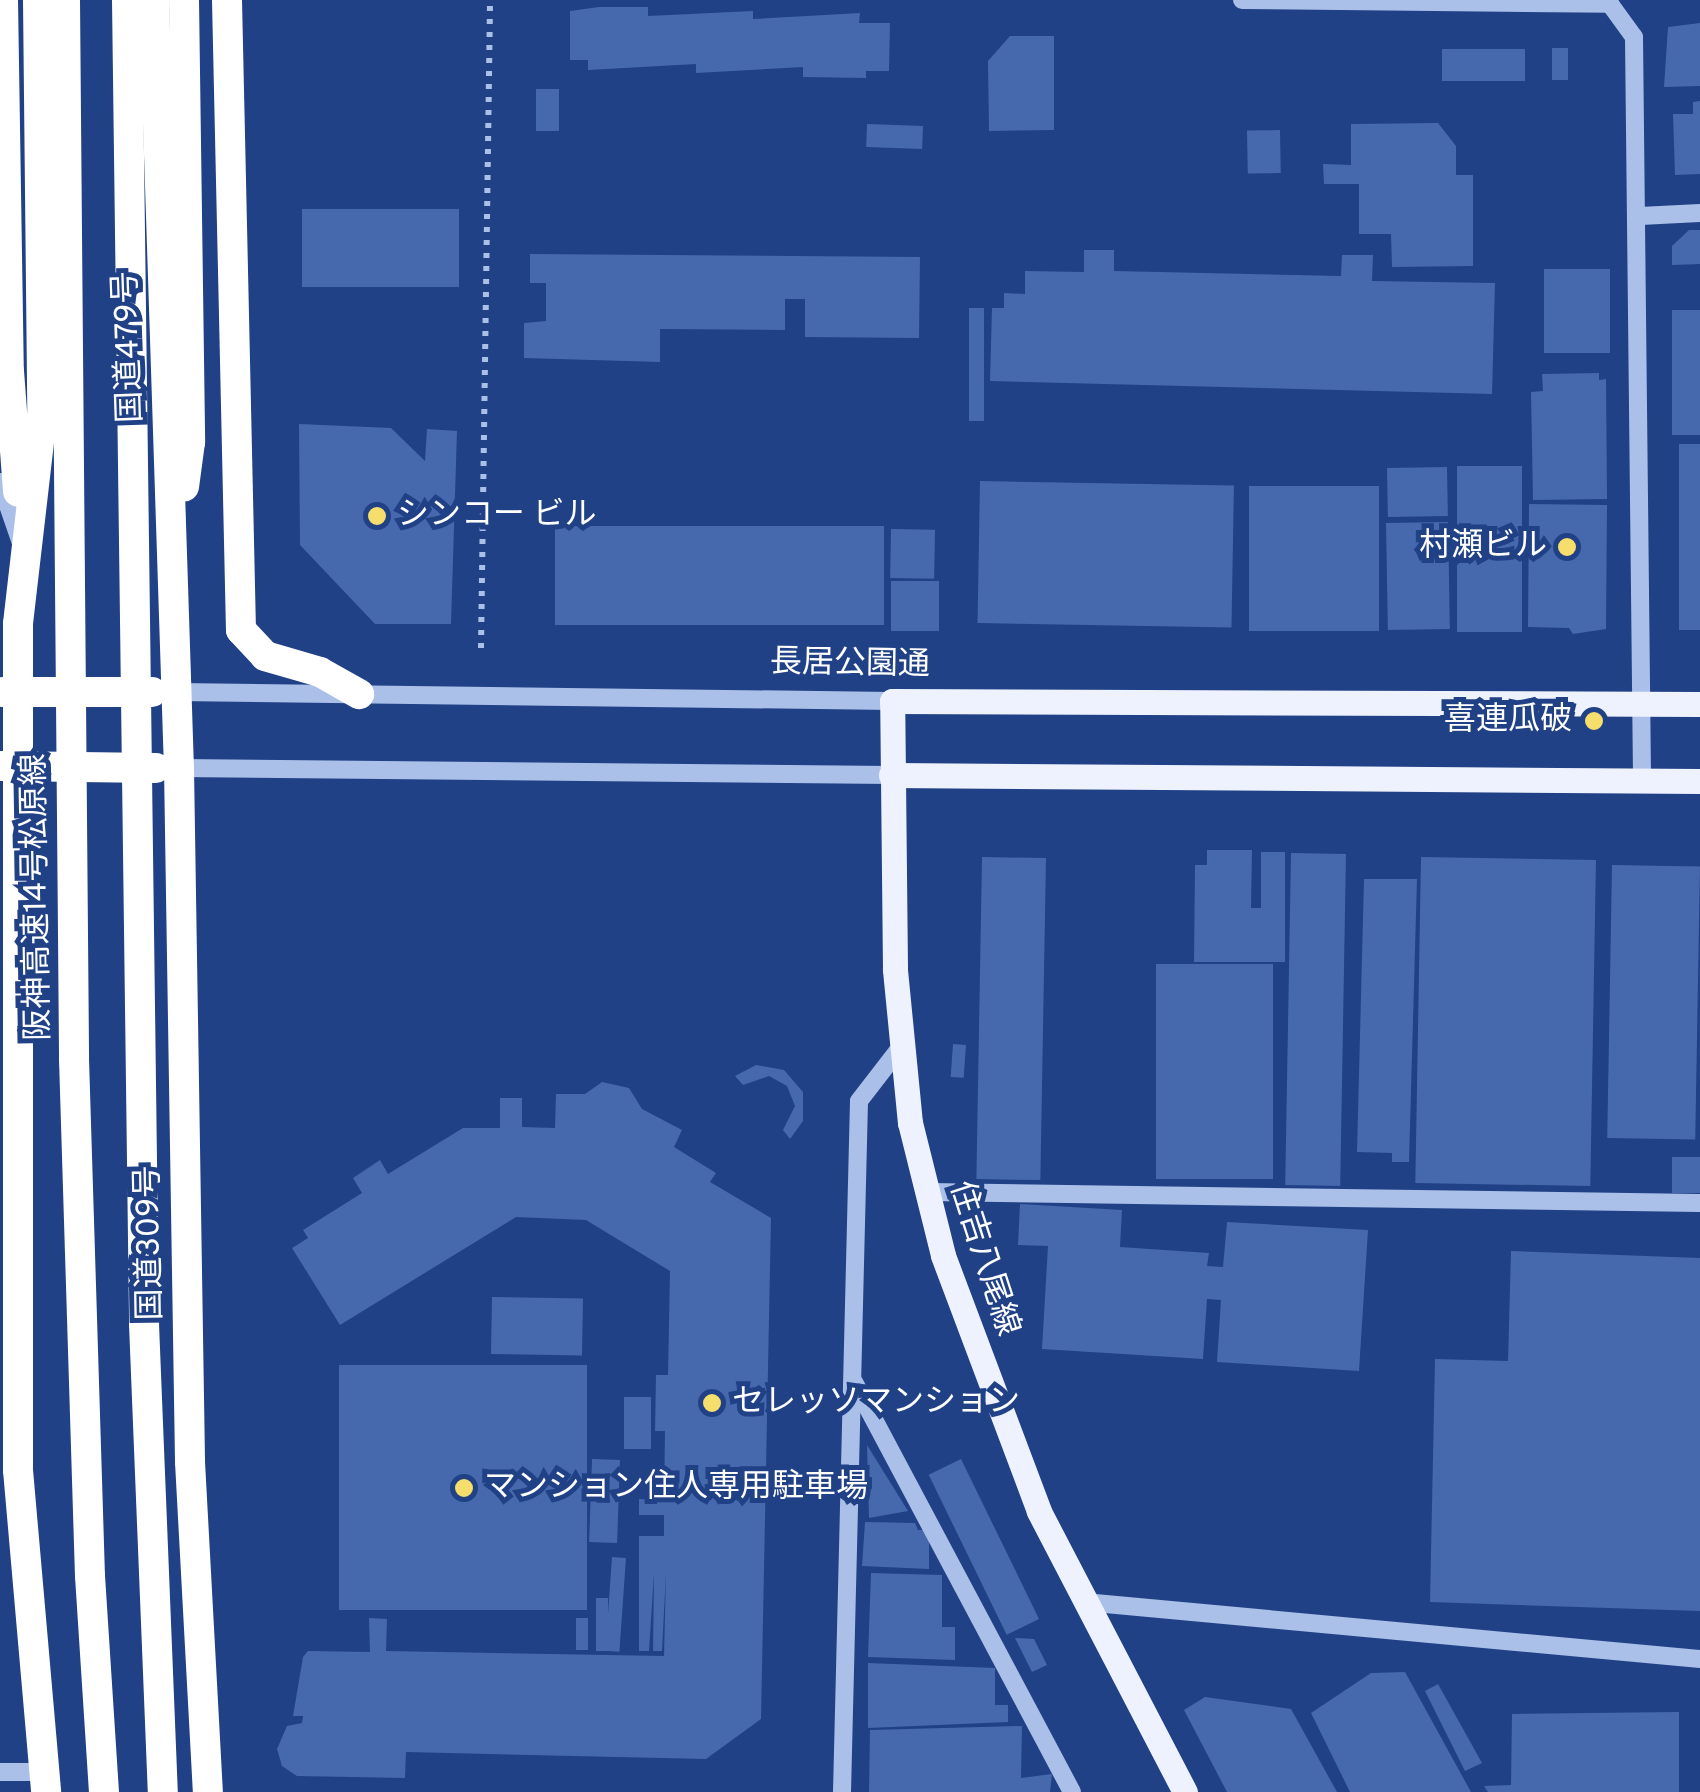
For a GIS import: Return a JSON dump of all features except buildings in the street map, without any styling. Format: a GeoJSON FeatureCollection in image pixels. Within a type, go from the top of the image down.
{"type":"FeatureCollection","features":[{"type":"Feature","properties":{"kind":"highway"},"geometry":{"type":"LineString","coordinates":[[3,0],[9,371],[22,547]]}},
{"type":"Feature","properties":{"kind":"highway"},"geometry":{"type":"LineString","coordinates":[[38,0],[42,416],[22,547],[10,692],[9,1470],[44,1782]]}},
{"type":"Feature","properties":{"kind":"highway","name":"阪神高速14号松原線"},"geometry":{"type":"LineString","coordinates":[[64,0],[75,1078],[90,1576],[104,1792]]}},
{"type":"Feature","properties":{"kind":"highway"},"geometry":{"type":"LineString","coordinates":[[127,0],[141,1209],[163,1792]]}},
{"type":"Feature","properties":{"kind":"highway","name":"国道479号"},"geometry":{"type":"LineString","coordinates":[[154,0],[177,692]]}},
{"type":"Feature","properties":{"kind":"highway"},"geometry":{"type":"LineString","coordinates":[[174,570],[190,442],[184,0]]}},
{"type":"Feature","properties":{"kind":"highway"},"geometry":{"type":"LineString","coordinates":[[226,0],[241,630],[265,656],[320,672],[359,694]]}},
{"type":"Feature","properties":{"kind":"highway","name":"長居公園通"},"geometry":{"type":"LineString","coordinates":[[10,692],[177,692]]}},
{"type":"Feature","properties":{"kind":"highway","name":"国道309号"},"geometry":{"type":"LineString","coordinates":[[177,692],[190,1462],[208,1792]]}},
{"type":"Feature","properties":{"kind":"highway"},"geometry":{"type":"LineString","coordinates":[[10,766],[179,768]]}},
{"type":"Feature","properties":{"kind":"main road","name":"長居公園通"},"geometry":{"type":"LineString","coordinates":[[892,702],[1700,704]]}},
{"type":"Feature","properties":{"kind":"main road","name":"住吉八尾線"},"geometry":{"type":"LineString","coordinates":[[892,702],[890,776],[902,1044],[910,1123],[942,1254],[995,1398],[1084,1602],[1185,1792]]}},
{"type":"Feature","properties":{"kind":"main road"},"geometry":{"type":"LineString","coordinates":[[890,776],[1700,781]]}},
{"type":"Feature","properties":{"kind":"street"},"geometry":{"type":"LineString","coordinates":[[1242,0],[1610,2],[1634,37],[1640,216],[1642,780]]}},
{"type":"Feature","properties":{"kind":"street"},"geometry":{"type":"LineString","coordinates":[[1640,216],[1700,213]]}},
{"type":"Feature","properties":{"kind":"street"},"geometry":{"type":"LineString","coordinates":[[0,482],[22,547]]}},
{"type":"Feature","properties":{"kind":"street","name":"長居公園通"},"geometry":{"type":"LineString","coordinates":[[177,692],[892,702]]}},
{"type":"Feature","properties":{"kind":"street"},"geometry":{"type":"LineString","coordinates":[[179,768],[890,776]]}},
{"type":"Feature","properties":{"kind":"street"},"geometry":{"type":"LineString","coordinates":[[842,1792],[859,1101],[902,1044]]}},
{"type":"Feature","properties":{"kind":"street"},"geometry":{"type":"LineString","coordinates":[[927,1192],[1700,1203]]}},
{"type":"Feature","properties":{"kind":"street"},"geometry":{"type":"LineString","coordinates":[[852,1378],[1072,1792]]}},
{"type":"Feature","properties":{"kind":"street"},"geometry":{"type":"LineString","coordinates":[[1084,1602],[1700,1659]]}},
{"type":"Feature","properties":{"kind":"street"},"geometry":{"type":"LineString","coordinates":[[0,1772],[44,1782]]}},
{"type":"Feature","properties":{"kind":"path"},"geometry":{"type":"LineString","coordinates":[[480,648],[490,0]]}},
{"type":"Feature","properties":{"kind":"place","name":"シンコー ビル"},"geometry":{"type":"Point","coordinates":[377,516]}},
{"type":"Feature","properties":{"kind":"place","name":"村瀬ビル"},"geometry":{"type":"Point","coordinates":[1567,547]}},
{"type":"Feature","properties":{"kind":"place","name":"喜連瓜破"},"geometry":{"type":"Point","coordinates":[1594,721]}},
{"type":"Feature","properties":{"kind":"place","name":"セレッソマンション"},"geometry":{"type":"Point","coordinates":[712,1403]}},
{"type":"Feature","properties":{"kind":"place","name":"マンション住人専用駐車場"},"geometry":{"type":"Point","coordinates":[464,1488]}}]}
